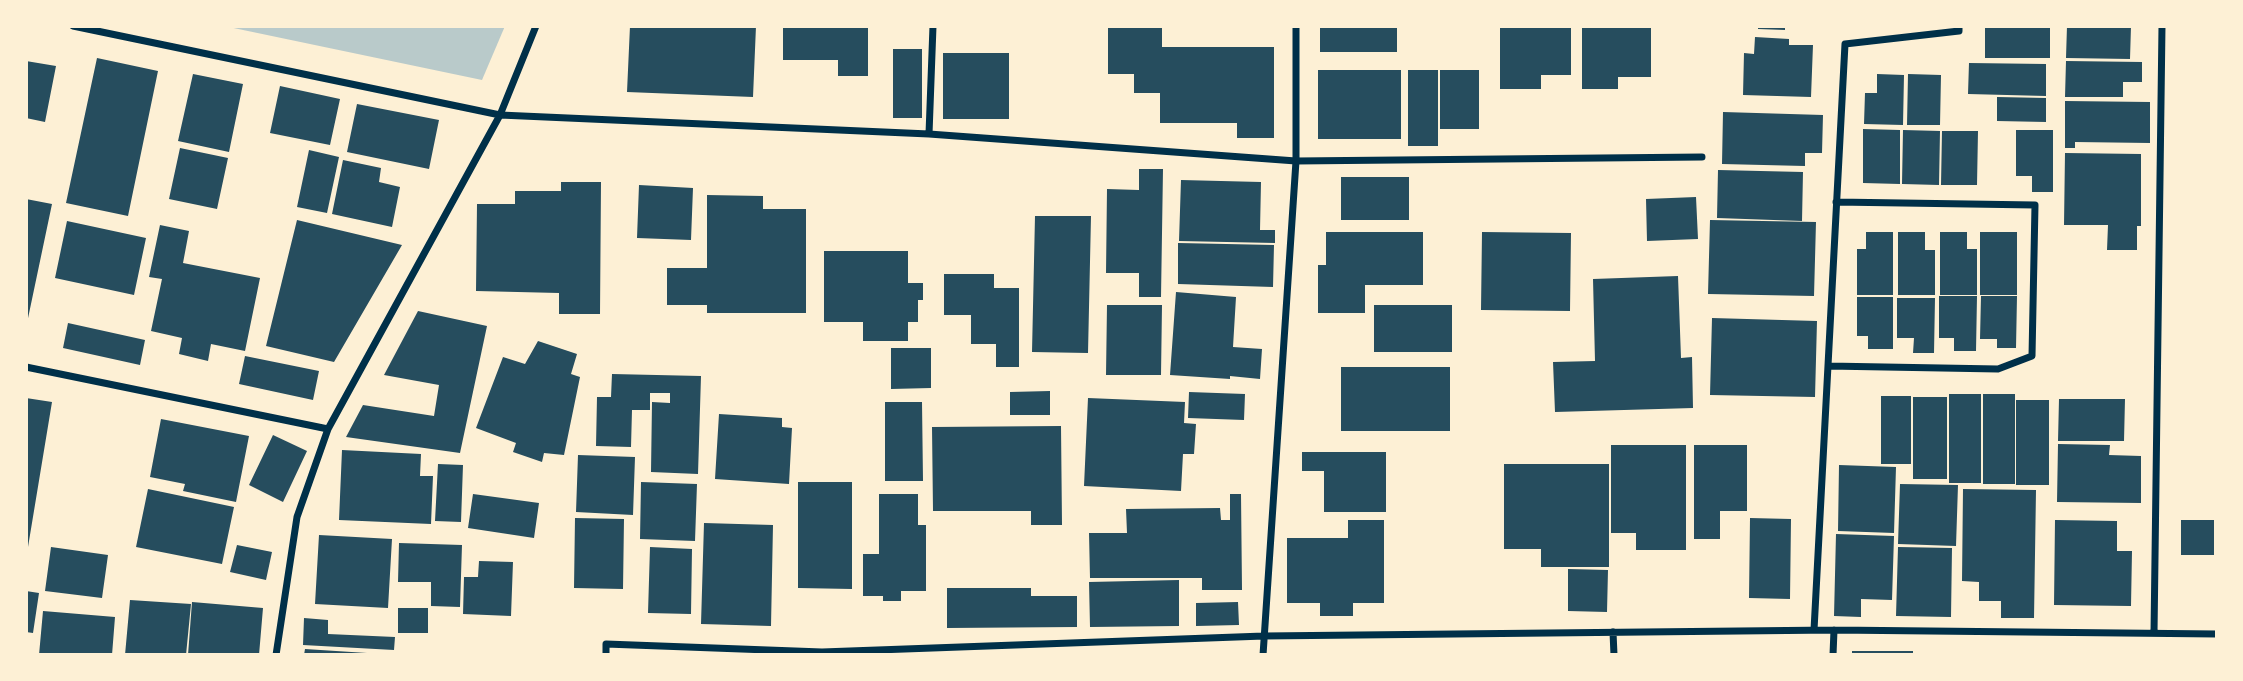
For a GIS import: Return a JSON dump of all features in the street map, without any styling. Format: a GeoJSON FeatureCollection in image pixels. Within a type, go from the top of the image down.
{"type":"FeatureCollection","features":[{"type":"Feature","properties":{"kind":"street"},"geometry":{"type":"LineString","coordinates":[[73,26],[500,115],[929,134],[1296,161],[1702,157]]}},
{"type":"Feature","properties":{"kind":"street"},"geometry":{"type":"LineString","coordinates":[[276,655],[297,517],[328,429],[500,115],[536,26]]}},
{"type":"Feature","properties":{"kind":"street"},"geometry":{"type":"LineString","coordinates":[[929,134],[933,26]]}},
{"type":"Feature","properties":{"kind":"street"},"geometry":{"type":"LineString","coordinates":[[1263,655],[1296,161],[1296,26]]}},
{"type":"Feature","properties":{"kind":"street"},"geometry":{"type":"LineString","coordinates":[[1814,631],[1845,44],[1959,31],[1959,26]]}},
{"type":"Feature","properties":{"kind":"street"},"geometry":{"type":"LineString","coordinates":[[2154,633],[2162,26]]}},
{"type":"Feature","properties":{"kind":"street"},"geometry":{"type":"LineString","coordinates":[[1828,366],[1998,369],[2032,356],[2035,205],[1836,202]]}},
{"type":"Feature","properties":{"kind":"street"},"geometry":{"type":"LineString","coordinates":[[26,367],[328,429]]}},
{"type":"Feature","properties":{"kind":"street"},"geometry":{"type":"LineString","coordinates":[[1833,655],[1834,630]]}},
{"type":"Feature","properties":{"kind":"street"},"geometry":{"type":"LineString","coordinates":[[606,655],[606,643],[822,652],[1264,636],[1834,630],[2217,634]]}},
{"type":"Feature","properties":{"kind":"street"},"geometry":{"type":"LineString","coordinates":[[1613,632],[1614,655]]}},
{"type":"Feature","properties":{"kind":"shaded area"},"geometry":{"type":"Polygon","coordinates":[[[224,26],[505,26],[482,80],[224,26]]]}},
{"type":"Feature","properties":{"kind":"building"},"geometry":{"type":"Polygon","coordinates":[[[630,26],[756,26],[753,97],[627,92],[630,26]]]}},
{"type":"Feature","properties":{"kind":"building"},"geometry":{"type":"Polygon","coordinates":[[[783,26],[868,26],[868,76],[838,76],[838,60],[783,60],[783,26]]]}},
{"type":"Feature","properties":{"kind":"building"},"geometry":{"type":"Polygon","coordinates":[[[1108,26],[1162,26],[1162,47],[1274,47],[1274,138],[1237,138],[1237,123],[1160,123],[1160,93],[1134,93],[1134,74],[1108,74],[1108,26]]]}},
{"type":"Feature","properties":{"kind":"building"},"geometry":{"type":"Polygon","coordinates":[[[1320,26],[1397,26],[1397,52],[1320,52],[1320,26]]]}},
{"type":"Feature","properties":{"kind":"building"},"geometry":{"type":"Polygon","coordinates":[[[1500,26],[1571,26],[1571,75],[1541,75],[1541,89],[1500,89],[1500,26]]]}},
{"type":"Feature","properties":{"kind":"building"},"geometry":{"type":"Polygon","coordinates":[[[1582,26],[1651,26],[1651,77],[1618,77],[1618,89],[1582,89],[1582,26]]]}},
{"type":"Feature","properties":{"kind":"building"},"geometry":{"type":"Polygon","coordinates":[[[1758,26],[1785,26],[1785,30],[1758,29],[1758,26]]]}},
{"type":"Feature","properties":{"kind":"building"},"geometry":{"type":"Polygon","coordinates":[[[1985,26],[2050,26],[2050,58],[1985,58],[1985,26]]]}},
{"type":"Feature","properties":{"kind":"building"},"geometry":{"type":"Polygon","coordinates":[[[2067,26],[2131,26],[2130,59],[2066,58],[2067,26]]]}},
{"type":"Feature","properties":{"kind":"building"},"geometry":{"type":"Polygon","coordinates":[[[1755,37],[1789,39],[1789,45],[1813,45],[1811,97],[1743,95],[1744,53],[1754,54],[1755,37]]]}},
{"type":"Feature","properties":{"kind":"building"},"geometry":{"type":"Polygon","coordinates":[[[893,49],[922,49],[922,118],[893,118],[893,49]]]}},
{"type":"Feature","properties":{"kind":"building"},"geometry":{"type":"Polygon","coordinates":[[[943,53],[1009,53],[1009,119],[943,119],[943,53]]]}},
{"type":"Feature","properties":{"kind":"building"},"geometry":{"type":"Polygon","coordinates":[[[97,58],[158,71],[128,216],[66,203],[97,58]]]}},
{"type":"Feature","properties":{"kind":"building"},"geometry":{"type":"Polygon","coordinates":[[[26,61],[56,66],[45,122],[26,118],[26,61]]]}},
{"type":"Feature","properties":{"kind":"building"},"geometry":{"type":"Polygon","coordinates":[[[2066,61],[2142,62],[2142,82],[2123,82],[2123,97],[2065,97],[2066,61]]]}},
{"type":"Feature","properties":{"kind":"building"},"geometry":{"type":"Polygon","coordinates":[[[1969,63],[2046,64],[2046,96],[1968,94],[1969,63]]]}},
{"type":"Feature","properties":{"kind":"building"},"geometry":{"type":"Polygon","coordinates":[[[1318,70],[1401,70],[1401,139],[1318,139],[1318,70]]]}},
{"type":"Feature","properties":{"kind":"building"},"geometry":{"type":"Polygon","coordinates":[[[1408,70],[1438,70],[1438,146],[1408,146],[1408,70]]]}},
{"type":"Feature","properties":{"kind":"building"},"geometry":{"type":"Polygon","coordinates":[[[1440,70],[1479,70],[1479,129],[1440,129],[1440,70]]]}},
{"type":"Feature","properties":{"kind":"building"},"geometry":{"type":"Polygon","coordinates":[[[193,74],[243,84],[229,152],[178,141],[193,74]]]}},
{"type":"Feature","properties":{"kind":"building"},"geometry":{"type":"Polygon","coordinates":[[[1877,74],[1904,75],[1903,125],[1864,124],[1865,93],[1877,93],[1877,74]]]}},
{"type":"Feature","properties":{"kind":"building"},"geometry":{"type":"Polygon","coordinates":[[[1908,74],[1941,75],[1940,125],[1907,125],[1908,74]]]}},
{"type":"Feature","properties":{"kind":"building"},"geometry":{"type":"Polygon","coordinates":[[[280,86],[340,99],[330,145],[270,133],[280,86]]]}},
{"type":"Feature","properties":{"kind":"building"},"geometry":{"type":"Polygon","coordinates":[[[1997,97],[2046,98],[2046,122],[1997,121],[1997,97]]]}},
{"type":"Feature","properties":{"kind":"building"},"geometry":{"type":"Polygon","coordinates":[[[2065,101],[2150,102],[2150,143],[2075,142],[2075,148],[2065,148],[2065,101]]]}},
{"type":"Feature","properties":{"kind":"building"},"geometry":{"type":"Polygon","coordinates":[[[357,104],[439,120],[429,169],[347,152],[357,104]]]}},
{"type":"Feature","properties":{"kind":"building"},"geometry":{"type":"Polygon","coordinates":[[[1723,112],[1823,115],[1822,153],[1805,153],[1805,166],[1722,164],[1723,112]]]}},
{"type":"Feature","properties":{"kind":"building"},"geometry":{"type":"Polygon","coordinates":[[[1863,129],[1900,130],[1900,184],[1863,183],[1863,129]]]}},
{"type":"Feature","properties":{"kind":"building"},"geometry":{"type":"Polygon","coordinates":[[[1903,130],[1940,131],[1939,185],[1902,184],[1903,130]]]}},
{"type":"Feature","properties":{"kind":"building"},"geometry":{"type":"Polygon","coordinates":[[[2016,130],[2053,130],[2053,192],[2032,192],[2032,176],[2016,176],[2016,130]]]}},
{"type":"Feature","properties":{"kind":"building"},"geometry":{"type":"Polygon","coordinates":[[[1942,131],[1978,131],[1977,185],[1941,185],[1942,131]]]}},
{"type":"Feature","properties":{"kind":"building"},"geometry":{"type":"Polygon","coordinates":[[[180,148],[228,158],[217,209],[169,199],[180,148]]]}},
{"type":"Feature","properties":{"kind":"building"},"geometry":{"type":"Polygon","coordinates":[[[309,150],[339,157],[327,213],[297,207],[309,150]]]}},
{"type":"Feature","properties":{"kind":"building"},"geometry":{"type":"Polygon","coordinates":[[[2065,153],[2141,154],[2141,226],[2137,226],[2137,250],[2107,250],[2108,225],[2064,225],[2065,153]]]}},
{"type":"Feature","properties":{"kind":"building"},"geometry":{"type":"Polygon","coordinates":[[[343,160],[381,168],[379,182],[400,187],[392,227],[332,214],[343,160]]]}},
{"type":"Feature","properties":{"kind":"building"},"geometry":{"type":"Polygon","coordinates":[[[1139,169],[1163,169],[1161,297],[1139,297],[1139,273],[1106,273],[1107,189],[1139,190],[1139,169]]]}},
{"type":"Feature","properties":{"kind":"building"},"geometry":{"type":"Polygon","coordinates":[[[1718,170],[1803,172],[1802,221],[1717,218],[1718,170]]]}},
{"type":"Feature","properties":{"kind":"building"},"geometry":{"type":"Polygon","coordinates":[[[1341,177],[1409,177],[1409,220],[1341,220],[1341,177]]]}},
{"type":"Feature","properties":{"kind":"building"},"geometry":{"type":"Polygon","coordinates":[[[1181,180],[1261,182],[1260,230],[1275,230],[1275,243],[1179,241],[1181,180]]]}},
{"type":"Feature","properties":{"kind":"building"},"geometry":{"type":"Polygon","coordinates":[[[561,182],[601,182],[600,314],[559,314],[559,293],[476,291],[477,204],[515,204],[515,191],[561,191],[561,182]]]}},
{"type":"Feature","properties":{"kind":"building"},"geometry":{"type":"Polygon","coordinates":[[[639,185],[693,188],[691,240],[637,238],[639,185]]]}},
{"type":"Feature","properties":{"kind":"building"},"geometry":{"type":"Polygon","coordinates":[[[707,195],[763,196],[763,209],[806,209],[806,313],[707,313],[707,305],[667,305],[667,268],[707,268],[707,195]]]}},
{"type":"Feature","properties":{"kind":"building"},"geometry":{"type":"Polygon","coordinates":[[[1696,197],[1698,239],[1647,241],[1646,199],[1696,197]]]}},
{"type":"Feature","properties":{"kind":"building"},"geometry":{"type":"Polygon","coordinates":[[[26,199],[52,204],[27,323],[26,322],[26,199]]]}},
{"type":"Feature","properties":{"kind":"building"},"geometry":{"type":"Polygon","coordinates":[[[1035,216],[1091,216],[1088,353],[1032,352],[1035,216]]]}},
{"type":"Feature","properties":{"kind":"building"},"geometry":{"type":"Polygon","coordinates":[[[297,220],[402,245],[334,362],[266,346],[297,220]]]}},
{"type":"Feature","properties":{"kind":"building"},"geometry":{"type":"Polygon","coordinates":[[[1710,220],[1816,222],[1814,296],[1708,294],[1710,220]]]}},
{"type":"Feature","properties":{"kind":"building"},"geometry":{"type":"Polygon","coordinates":[[[67,221],[146,238],[134,295],[55,278],[67,221]]]}},
{"type":"Feature","properties":{"kind":"building"},"geometry":{"type":"Polygon","coordinates":[[[160,225],[189,231],[183,263],[260,278],[245,351],[211,344],[208,361],[179,354],[182,338],[151,331],[162,279],[149,277],[160,225]]]}},
{"type":"Feature","properties":{"kind":"building"},"geometry":{"type":"Polygon","coordinates":[[[1326,232],[1423,232],[1423,285],[1365,285],[1365,313],[1318,313],[1318,265],[1326,265],[1326,232]]]}},
{"type":"Feature","properties":{"kind":"building"},"geometry":{"type":"Polygon","coordinates":[[[1482,232],[1571,233],[1570,311],[1481,310],[1482,232]]]}},
{"type":"Feature","properties":{"kind":"building"},"geometry":{"type":"Polygon","coordinates":[[[1866,232],[1893,232],[1893,295],[1857,295],[1857,249],[1866,249],[1866,232]]]}},
{"type":"Feature","properties":{"kind":"building"},"geometry":{"type":"Polygon","coordinates":[[[1898,232],[1925,232],[1925,250],[1935,250],[1935,295],[1898,295],[1898,232]]]}},
{"type":"Feature","properties":{"kind":"building"},"geometry":{"type":"Polygon","coordinates":[[[1940,232],[1967,232],[1967,249],[1977,249],[1977,295],[1940,295],[1940,232]]]}},
{"type":"Feature","properties":{"kind":"building"},"geometry":{"type":"Polygon","coordinates":[[[1980,232],[2017,232],[2017,295],[1980,295],[1980,232]]]}},
{"type":"Feature","properties":{"kind":"building"},"geometry":{"type":"Polygon","coordinates":[[[1178,243],[1274,245],[1273,287],[1178,284],[1178,243]]]}},
{"type":"Feature","properties":{"kind":"building"},"geometry":{"type":"Polygon","coordinates":[[[824,251],[908,251],[908,283],[923,283],[923,300],[918,300],[918,322],[908,322],[908,341],[863,341],[863,322],[824,322],[824,251]]]}},
{"type":"Feature","properties":{"kind":"building"},"geometry":{"type":"Polygon","coordinates":[[[944,274],[994,274],[994,288],[1019,288],[1019,367],[996,367],[996,344],[971,344],[971,315],[944,315],[944,274]]]}},
{"type":"Feature","properties":{"kind":"building"},"geometry":{"type":"Polygon","coordinates":[[[1678,276],[1681,358],[1692,357],[1693,408],[1555,412],[1553,362],[1595,361],[1593,279],[1678,276]]]}},
{"type":"Feature","properties":{"kind":"building"},"geometry":{"type":"Polygon","coordinates":[[[1176,292],[1236,297],[1233,347],[1262,349],[1260,379],[1170,375],[1176,292]]]}},
{"type":"Feature","properties":{"kind":"building"},"geometry":{"type":"Polygon","coordinates":[[[1939,296],[1977,296],[1976,351],[1954,351],[1954,338],[1939,338],[1939,296]]]}},
{"type":"Feature","properties":{"kind":"building"},"geometry":{"type":"Polygon","coordinates":[[[1981,296],[2017,296],[2016,348],[1997,348],[1997,339],[1980,339],[1981,296]]]}},
{"type":"Feature","properties":{"kind":"building"},"geometry":{"type":"Polygon","coordinates":[[[1857,297],[1893,297],[1893,349],[1868,349],[1868,336],[1857,336],[1857,297]]]}},
{"type":"Feature","properties":{"kind":"building"},"geometry":{"type":"Polygon","coordinates":[[[1897,298],[1935,298],[1934,353],[1913,353],[1914,338],[1897,338],[1897,298]]]}},
{"type":"Feature","properties":{"kind":"building"},"geometry":{"type":"Polygon","coordinates":[[[1107,305],[1162,305],[1161,375],[1106,375],[1107,305]]]}},
{"type":"Feature","properties":{"kind":"building"},"geometry":{"type":"Polygon","coordinates":[[[1374,305],[1452,305],[1452,352],[1374,352],[1374,305]]]}},
{"type":"Feature","properties":{"kind":"building"},"geometry":{"type":"Polygon","coordinates":[[[418,311],[487,326],[460,453],[346,437],[363,405],[434,416],[439,385],[384,375],[418,311]]]}},
{"type":"Feature","properties":{"kind":"building"},"geometry":{"type":"Polygon","coordinates":[[[1712,318],[1817,321],[1815,397],[1710,395],[1712,318]]]}},
{"type":"Feature","properties":{"kind":"building"},"geometry":{"type":"Polygon","coordinates":[[[68,323],[145,340],[140,365],[63,348],[68,323]]]}},
{"type":"Feature","properties":{"kind":"building"},"geometry":{"type":"Polygon","coordinates":[[[538,341],[577,354],[571,374],[580,377],[564,455],[544,453],[542,462],[513,452],[516,443],[476,428],[503,357],[525,364],[538,341]]]}},
{"type":"Feature","properties":{"kind":"building"},"geometry":{"type":"Polygon","coordinates":[[[891,348],[931,348],[931,388],[891,389],[891,348]]]}},
{"type":"Feature","properties":{"kind":"building"},"geometry":{"type":"Polygon","coordinates":[[[245,356],[319,371],[313,400],[239,384],[245,356]]]}},
{"type":"Feature","properties":{"kind":"building"},"geometry":{"type":"Polygon","coordinates":[[[1341,367],[1450,367],[1450,431],[1341,431],[1341,367]]]}},
{"type":"Feature","properties":{"kind":"building"},"geometry":{"type":"Polygon","coordinates":[[[612,374],[701,376],[698,474],[651,472],[652,402],[670,403],[670,393],[650,393],[650,410],[632,410],[631,447],[596,446],[597,397],[611,397],[612,374]]]}},
{"type":"Feature","properties":{"kind":"building"},"geometry":{"type":"Polygon","coordinates":[[[1050,391],[1050,415],[1010,415],[1010,392],[1050,391]]]}},
{"type":"Feature","properties":{"kind":"building"},"geometry":{"type":"Polygon","coordinates":[[[1189,392],[1245,394],[1244,420],[1188,418],[1189,392]]]}},
{"type":"Feature","properties":{"kind":"building"},"geometry":{"type":"Polygon","coordinates":[[[1949,394],[1981,394],[1981,483],[1949,483],[1949,394]]]}},
{"type":"Feature","properties":{"kind":"building"},"geometry":{"type":"Polygon","coordinates":[[[1983,394],[2015,394],[2015,484],[1983,484],[1983,394]]]}},
{"type":"Feature","properties":{"kind":"building"},"geometry":{"type":"Polygon","coordinates":[[[1881,396],[1911,396],[1911,464],[1881,464],[1881,396]]]}},
{"type":"Feature","properties":{"kind":"building"},"geometry":{"type":"Polygon","coordinates":[[[1913,397],[1947,397],[1947,479],[1913,479],[1913,397]]]}},
{"type":"Feature","properties":{"kind":"building"},"geometry":{"type":"Polygon","coordinates":[[[26,398],[52,402],[28,547],[26,546],[26,398]]]}},
{"type":"Feature","properties":{"kind":"building"},"geometry":{"type":"Polygon","coordinates":[[[1088,398],[1185,402],[1184,423],[1196,424],[1194,454],[1183,454],[1181,491],[1084,486],[1088,398]]]}},
{"type":"Feature","properties":{"kind":"building"},"geometry":{"type":"Polygon","coordinates":[[[2059,399],[2125,399],[2124,441],[2058,441],[2059,399]]]}},
{"type":"Feature","properties":{"kind":"building"},"geometry":{"type":"Polygon","coordinates":[[[2016,400],[2049,400],[2049,485],[2016,485],[2016,400]]]}},
{"type":"Feature","properties":{"kind":"building"},"geometry":{"type":"Polygon","coordinates":[[[885,402],[922,402],[923,481],[885,481],[885,402]]]}},
{"type":"Feature","properties":{"kind":"building"},"geometry":{"type":"Polygon","coordinates":[[[719,414],[782,418],[782,427],[792,428],[789,484],[715,479],[719,414]]]}},
{"type":"Feature","properties":{"kind":"building"},"geometry":{"type":"Polygon","coordinates":[[[161,419],[249,436],[236,502],[183,491],[185,484],[150,477],[161,419]]]}},
{"type":"Feature","properties":{"kind":"building"},"geometry":{"type":"Polygon","coordinates":[[[1061,426],[1062,525],[1031,525],[1031,511],[933,511],[932,427],[1061,426]]]}},
{"type":"Feature","properties":{"kind":"building"},"geometry":{"type":"Polygon","coordinates":[[[273,435],[307,451],[283,502],[249,485],[273,435]]]}},
{"type":"Feature","properties":{"kind":"building"},"geometry":{"type":"Polygon","coordinates":[[[2058,444],[2110,445],[2109,455],[2141,456],[2141,503],[2057,502],[2058,444]]]}},
{"type":"Feature","properties":{"kind":"building"},"geometry":{"type":"Polygon","coordinates":[[[1611,445],[1686,445],[1686,550],[1636,550],[1636,533],[1611,533],[1611,445]]]}},
{"type":"Feature","properties":{"kind":"building"},"geometry":{"type":"Polygon","coordinates":[[[1694,445],[1747,445],[1747,511],[1720,511],[1720,539],[1694,539],[1694,445]]]}},
{"type":"Feature","properties":{"kind":"building"},"geometry":{"type":"Polygon","coordinates":[[[342,450],[421,454],[420,476],[433,476],[431,524],[339,520],[342,450]]]}},
{"type":"Feature","properties":{"kind":"building"},"geometry":{"type":"Polygon","coordinates":[[[1302,452],[1386,452],[1386,512],[1324,512],[1324,471],[1302,471],[1302,452]]]}},
{"type":"Feature","properties":{"kind":"building"},"geometry":{"type":"Polygon","coordinates":[[[578,455],[635,457],[633,515],[576,512],[578,455]]]}},
{"type":"Feature","properties":{"kind":"building"},"geometry":{"type":"Polygon","coordinates":[[[438,464],[463,465],[461,522],[435,521],[438,464]]]}},
{"type":"Feature","properties":{"kind":"building"},"geometry":{"type":"Polygon","coordinates":[[[1504,464],[1609,464],[1609,567],[1541,567],[1541,549],[1504,549],[1504,464]]]}},
{"type":"Feature","properties":{"kind":"building"},"geometry":{"type":"Polygon","coordinates":[[[1839,465],[1896,467],[1894,533],[1838,531],[1839,465]]]}},
{"type":"Feature","properties":{"kind":"building"},"geometry":{"type":"Polygon","coordinates":[[[641,482],[697,484],[695,541],[640,539],[641,482]]]}},
{"type":"Feature","properties":{"kind":"building"},"geometry":{"type":"Polygon","coordinates":[[[798,482],[852,482],[852,589],[798,588],[798,482]]]}},
{"type":"Feature","properties":{"kind":"building"},"geometry":{"type":"Polygon","coordinates":[[[1900,484],[1958,485],[1956,546],[1898,544],[1900,484]]]}},
{"type":"Feature","properties":{"kind":"building"},"geometry":{"type":"Polygon","coordinates":[[[148,489],[234,507],[222,564],[136,547],[148,489]]]}},
{"type":"Feature","properties":{"kind":"building"},"geometry":{"type":"Polygon","coordinates":[[[1963,489],[2036,490],[2034,618],[2001,618],[2001,601],[1979,601],[1979,582],[1962,581],[1963,489]]]}},
{"type":"Feature","properties":{"kind":"building"},"geometry":{"type":"Polygon","coordinates":[[[473,494],[539,503],[534,538],[468,528],[473,494]]]}},
{"type":"Feature","properties":{"kind":"building"},"geometry":{"type":"Polygon","coordinates":[[[879,494],[918,494],[918,525],[926,525],[926,591],[901,591],[901,601],[883,601],[883,596],[863,596],[863,554],[879,554],[879,494]]]}},
{"type":"Feature","properties":{"kind":"building"},"geometry":{"type":"Polygon","coordinates":[[[1230,494],[1241,494],[1242,590],[1202,590],[1202,578],[1090,578],[1089,533],[1127,533],[1126,509],[1220,508],[1221,520],[1230,520],[1230,494]]]}},
{"type":"Feature","properties":{"kind":"building"},"geometry":{"type":"Polygon","coordinates":[[[575,518],[624,519],[623,589],[574,588],[575,518]]]}},
{"type":"Feature","properties":{"kind":"building"},"geometry":{"type":"Polygon","coordinates":[[[1750,518],[1791,519],[1790,599],[1749,598],[1750,518]]]}},
{"type":"Feature","properties":{"kind":"building"},"geometry":{"type":"Polygon","coordinates":[[[1348,520],[1384,520],[1384,603],[1353,603],[1353,616],[1320,616],[1320,603],[1287,603],[1287,538],[1348,538],[1348,520]]]}},
{"type":"Feature","properties":{"kind":"building"},"geometry":{"type":"Polygon","coordinates":[[[2055,520],[2117,521],[2117,551],[2132,551],[2131,606],[2054,605],[2055,520]]]}},
{"type":"Feature","properties":{"kind":"building"},"geometry":{"type":"Polygon","coordinates":[[[2181,520],[2214,520],[2214,555],[2181,555],[2181,520]]]}},
{"type":"Feature","properties":{"kind":"building"},"geometry":{"type":"Polygon","coordinates":[[[704,523],[773,525],[771,626],[701,624],[704,523]]]}},
{"type":"Feature","properties":{"kind":"building"},"geometry":{"type":"Polygon","coordinates":[[[1836,534],[1894,536],[1892,600],[1861,599],[1861,617],[1834,616],[1836,534]]]}},
{"type":"Feature","properties":{"kind":"building"},"geometry":{"type":"Polygon","coordinates":[[[319,535],[392,539],[388,608],[315,604],[319,535]]]}},
{"type":"Feature","properties":{"kind":"building"},"geometry":{"type":"Polygon","coordinates":[[[399,543],[462,545],[460,607],[431,606],[431,582],[398,582],[399,543]]]}},
{"type":"Feature","properties":{"kind":"building"},"geometry":{"type":"Polygon","coordinates":[[[237,545],[272,552],[266,580],[230,572],[237,545]]]}},
{"type":"Feature","properties":{"kind":"building"},"geometry":{"type":"Polygon","coordinates":[[[51,547],[108,555],[102,598],[45,591],[51,547]]]}},
{"type":"Feature","properties":{"kind":"building"},"geometry":{"type":"Polygon","coordinates":[[[650,547],[692,549],[691,614],[648,613],[650,547]]]}},
{"type":"Feature","properties":{"kind":"building"},"geometry":{"type":"Polygon","coordinates":[[[1898,547],[1952,548],[1951,617],[1896,616],[1898,547]]]}},
{"type":"Feature","properties":{"kind":"building"},"geometry":{"type":"Polygon","coordinates":[[[479,561],[513,562],[511,616],[463,614],[464,577],[478,577],[479,561]]]}},
{"type":"Feature","properties":{"kind":"building"},"geometry":{"type":"Polygon","coordinates":[[[1568,569],[1608,570],[1607,612],[1568,611],[1568,569]]]}},
{"type":"Feature","properties":{"kind":"building"},"geometry":{"type":"Polygon","coordinates":[[[1179,580],[1179,626],[1090,627],[1089,582],[1179,580]]]}},
{"type":"Feature","properties":{"kind":"building"},"geometry":{"type":"Polygon","coordinates":[[[947,588],[1031,588],[1031,596],[1077,596],[1077,627],[947,628],[947,588]]]}},
{"type":"Feature","properties":{"kind":"building"},"geometry":{"type":"Polygon","coordinates":[[[26,591],[39,593],[33,633],[26,632],[26,591]]]}},
{"type":"Feature","properties":{"kind":"building"},"geometry":{"type":"Polygon","coordinates":[[[130,600],[191,604],[186,655],[125,655],[130,600]]]}},
{"type":"Feature","properties":{"kind":"building"},"geometry":{"type":"Polygon","coordinates":[[[192,602],[263,608],[259,655],[188,655],[192,602]]]}},
{"type":"Feature","properties":{"kind":"building"},"geometry":{"type":"Polygon","coordinates":[[[1238,602],[1239,625],[1196,626],[1196,603],[1238,602]]]}},
{"type":"Feature","properties":{"kind":"building"},"geometry":{"type":"Polygon","coordinates":[[[398,608],[428,608],[428,633],[398,633],[398,608]]]}},
{"type":"Feature","properties":{"kind":"building"},"geometry":{"type":"Polygon","coordinates":[[[43,611],[115,617],[112,655],[39,655],[43,611]]]}},
{"type":"Feature","properties":{"kind":"building"},"geometry":{"type":"Polygon","coordinates":[[[304,618],[328,620],[328,634],[395,637],[394,650],[303,645],[304,618]]]}},
{"type":"Feature","properties":{"kind":"building"},"geometry":{"type":"Polygon","coordinates":[[[305,649],[367,653],[367,655],[304,655],[305,649]]]}},
{"type":"Feature","properties":{"kind":"building"},"geometry":{"type":"Polygon","coordinates":[[[1852,651],[1913,651],[1913,655],[1852,655],[1852,651]]]}}]}
